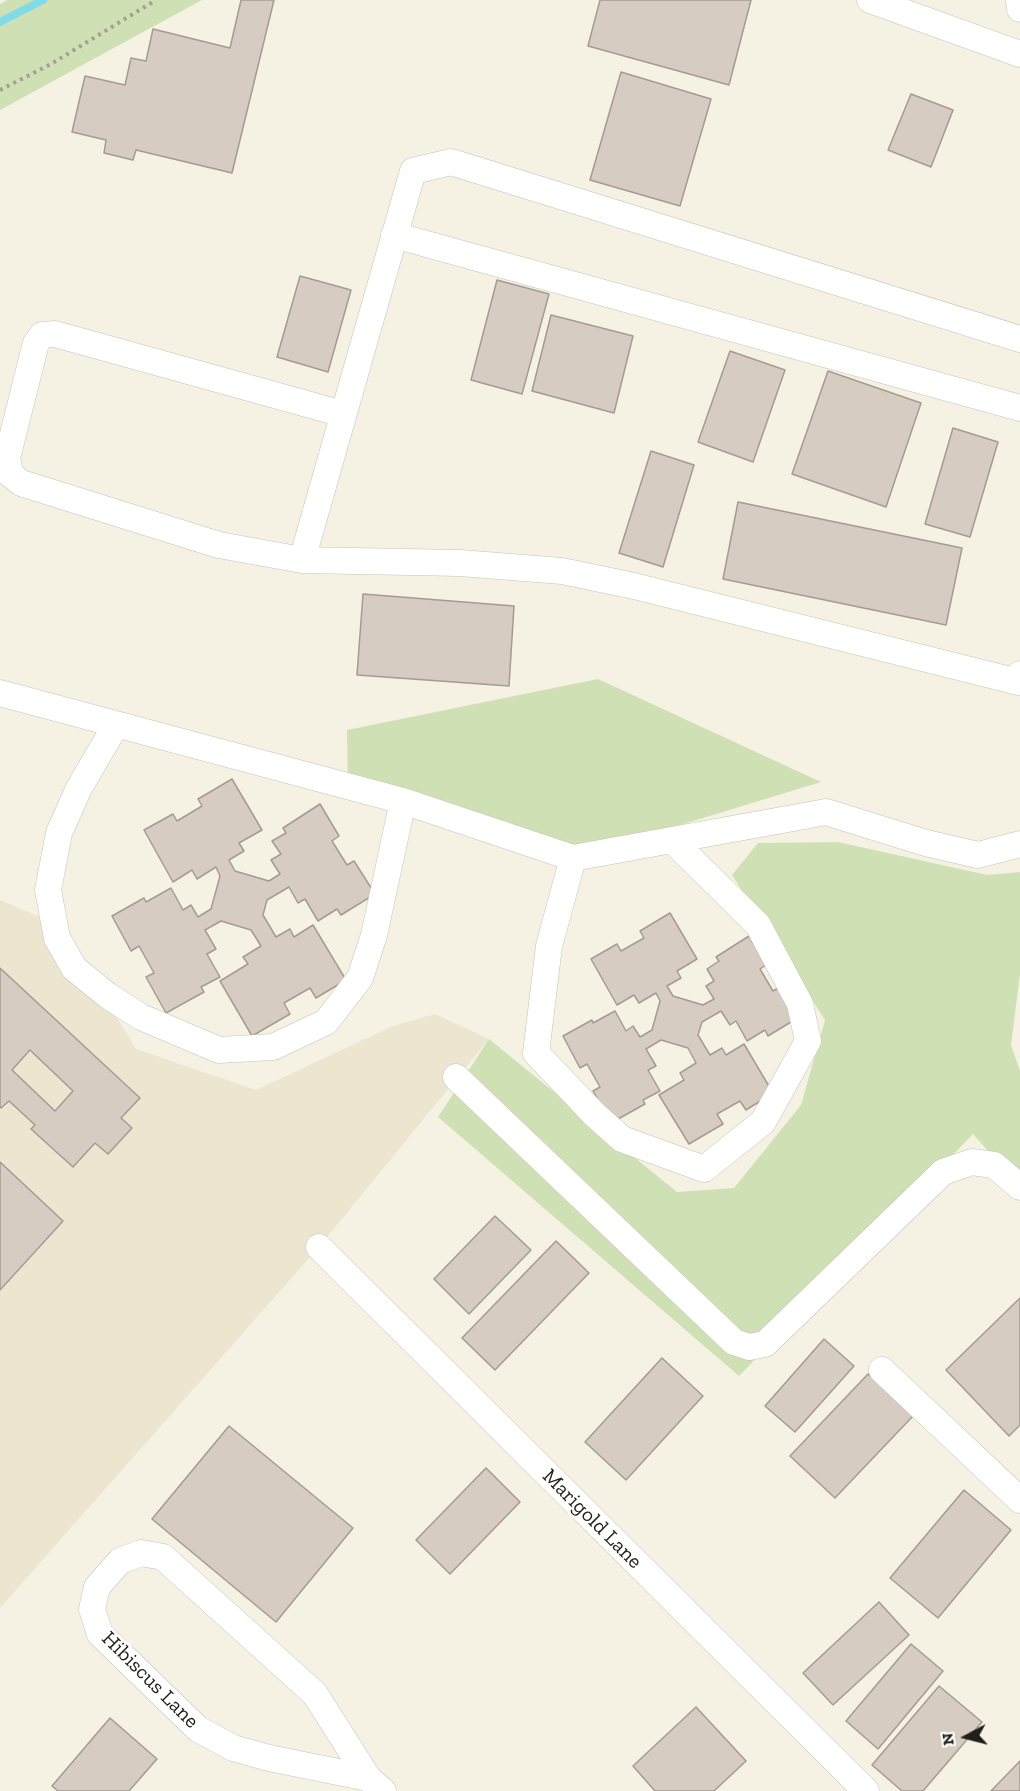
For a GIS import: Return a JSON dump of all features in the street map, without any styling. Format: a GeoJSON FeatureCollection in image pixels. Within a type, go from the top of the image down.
{"type":"FeatureCollection","features":[{"type":"Feature","properties":{"kind":"street"},"geometry":{"type":"LineString","coordinates":[[870,0],[1020,54]]}},
{"type":"Feature","properties":{"kind":"street"},"geometry":{"type":"LineString","coordinates":[[1019,0],[1020,9]]}},
{"type":"Feature","properties":{"kind":"street"},"geometry":{"type":"LineString","coordinates":[[302,560],[413,171],[451,162],[1020,339]]}},
{"type":"Feature","properties":{"kind":"street"},"geometry":{"type":"LineString","coordinates":[[394,235],[1020,408]]}},
{"type":"Feature","properties":{"kind":"street"},"geometry":{"type":"LineString","coordinates":[[343,414],[55,334],[42,335],[36,343],[7,458],[10,474],[21,483],[219,545],[302,560],[460,563],[562,571],[634,586],[1018,682],[1020,674]]}},
{"type":"Feature","properties":{"kind":"street"},"geometry":{"type":"LineString","coordinates":[[0,693],[403,801],[573,858],[826,812],[926,843],[978,855],[1020,844]]}},
{"type":"Feature","properties":{"kind":"street"},"geometry":{"type":"LineString","coordinates":[[116,725],[79,788],[59,833],[48,890],[57,938],[74,968],[108,995],[141,1017],[219,1050],[273,1047],[326,1022],[360,978],[374,935],[403,801]]}},
{"type":"Feature","properties":{"kind":"street"},"geometry":{"type":"LineString","coordinates":[[573,858],[549,946],[536,1053],[595,1115],[622,1139],[704,1169],[763,1122],[808,1041],[800,1004],[758,925],[672,840]]}},
{"type":"Feature","properties":{"kind":"street"},"geometry":{"type":"LineString","coordinates":[[456,1077],[734,1342],[749,1347],[765,1344],[943,1172],[972,1162],[993,1165],[1020,1187]]}},
{"type":"Feature","properties":{"kind":"street","name":"Marigold Lane"},"geometry":{"type":"LineString","coordinates":[[319,1246],[866,1791]]}},
{"type":"Feature","properties":{"kind":"street"},"geometry":{"type":"LineString","coordinates":[[882,1370],[1020,1500]]}},
{"type":"Feature","properties":{"kind":"street","name":"Hibiscus Lane"},"geometry":{"type":"LineString","coordinates":[[141,1553],[163,1557],[315,1694],[375,1784],[232,1748],[198,1729],[100,1634],[92,1609],[97,1587],[120,1561],[141,1553]]}},
{"type":"Feature","properties":{"kind":"path"},"geometry":{"type":"LineString","coordinates":[[0,90],[51,64],[156,0]]}},
{"type":"Feature","properties":{"kind":"shaded area"},"geometry":{"type":"Polygon","coordinates":[[[0,900],[61,926],[136,1049],[256,1090],[393,1026],[435,1014],[489,1039],[319,1247],[0,1608],[0,900]]]}},
{"type":"Feature","properties":{"kind":"green space"},"geometry":{"type":"Polygon","coordinates":[[[7,0],[202,0],[0,110],[0,4],[7,0]]]}},
{"type":"Feature","properties":{"kind":"green space"},"geometry":{"type":"Polygon","coordinates":[[[598,679],[821,782],[595,851],[348,787],[347,730],[598,679]]]}},
{"type":"Feature","properties":{"kind":"green space"},"geometry":{"type":"Polygon","coordinates":[[[838,842],[987,875],[1020,872],[1020,974],[1011,1045],[1020,1071],[1020,1183],[1018,1185],[973,1134],[739,1376],[438,1117],[489,1039],[677,1192],[734,1188],[801,1105],[825,1020],[732,875],[758,843],[838,842]]]}},
{"type":"Feature","properties":{"kind":"building"},"geometry":{"type":"Polygon","coordinates":[[[241,0],[274,0],[232,173],[136,150],[133,160],[104,153],[106,140],[72,132],[85,76],[125,85],[131,58],[146,61],[153,29],[230,48],[241,0]]]}},
{"type":"Feature","properties":{"kind":"building"},"geometry":{"type":"Polygon","coordinates":[[[600,0],[751,0],[729,85],[588,46],[600,0]]]}},
{"type":"Feature","properties":{"kind":"building"},"geometry":{"type":"Polygon","coordinates":[[[621,72],[711,99],[680,206],[590,180],[621,72]]]}},
{"type":"Feature","properties":{"kind":"building"},"geometry":{"type":"Polygon","coordinates":[[[911,94],[953,110],[931,167],[888,150],[911,94]]]}},
{"type":"Feature","properties":{"kind":"building"},"geometry":{"type":"Polygon","coordinates":[[[300,276],[351,290],[328,372],[277,357],[300,276]]]}},
{"type":"Feature","properties":{"kind":"building"},"geometry":{"type":"Polygon","coordinates":[[[497,280],[549,294],[522,394],[471,380],[497,280]]]}},
{"type":"Feature","properties":{"kind":"building"},"geometry":{"type":"Polygon","coordinates":[[[551,315],[633,336],[614,413],[532,391],[551,315]]]}},
{"type":"Feature","properties":{"kind":"building"},"geometry":{"type":"Polygon","coordinates":[[[730,351],[785,370],[753,462],[698,442],[730,351]]]}},
{"type":"Feature","properties":{"kind":"building"},"geometry":{"type":"Polygon","coordinates":[[[828,371],[921,403],[886,507],[792,474],[828,371]]]}},
{"type":"Feature","properties":{"kind":"building"},"geometry":{"type":"Polygon","coordinates":[[[953,428],[998,442],[970,537],[925,524],[953,428]]]}},
{"type":"Feature","properties":{"kind":"building"},"geometry":{"type":"Polygon","coordinates":[[[651,451],[694,465],[663,567],[619,553],[651,451]]]}},
{"type":"Feature","properties":{"kind":"building"},"geometry":{"type":"Polygon","coordinates":[[[738,502],[962,548],[946,625],[723,579],[738,502]]]}},
{"type":"Feature","properties":{"kind":"building"},"geometry":{"type":"Polygon","coordinates":[[[363,594],[514,606],[509,686],[357,675],[363,594]]]}},
{"type":"Feature","properties":{"kind":"building"},"geometry":{"type":"Polygon","coordinates":[[[232,779],[262,830],[239,843],[244,851],[229,860],[235,871],[269,881],[280,874],[271,860],[281,854],[272,841],[286,833],[283,828],[320,804],[339,836],[332,841],[347,865],[354,861],[375,894],[341,915],[337,909],[318,921],[305,899],[298,903],[289,887],[267,900],[263,915],[276,937],[290,929],[294,937],[313,925],[346,980],[316,998],[310,988],[284,1003],[290,1014],[252,1036],[220,981],[248,964],[243,957],[261,946],[251,930],[221,921],[205,930],[216,949],[207,954],[220,977],[201,987],[204,992],[166,1013],[146,977],[154,973],[139,946],[131,951],[112,916],[144,898],[146,902],[171,888],[183,910],[191,905],[198,917],[211,909],[220,876],[216,867],[197,879],[192,870],[173,882],[144,830],[173,814],[177,821],[202,806],[198,799],[232,779]]]}},
{"type":"Feature","properties":{"kind":"building"},"geometry":{"type":"Polygon","coordinates":[[[670,913],[697,959],[677,971],[681,978],[667,986],[673,996],[703,1005],[714,999],[706,986],[714,981],[707,969],[719,961],[716,957],[749,936],[766,965],[760,969],[773,991],[780,987],[799,1017],[768,1036],[765,1030],[747,1041],[736,1021],[730,1025],[721,1011],[702,1022],[698,1035],[710,1055],[722,1048],[726,1055],[744,1044],[773,1093],[746,1110],[740,1101],[717,1114],[723,1124],[689,1144],[659,1095],[684,1080],[680,1073],[696,1063],[688,1048],[661,1040],[646,1049],[656,1066],[648,1070],[660,1091],[643,1100],[645,1104],[611,1123],[593,1091],[600,1087],[587,1064],[580,1068],[563,1036],[592,1020],[593,1023],[615,1011],[626,1031],[633,1026],[640,1037],[652,1030],[660,1001],[656,993],[639,1003],[634,995],[617,1005],[591,959],[617,944],[621,951],[644,938],[640,931],[670,913]]]}},
{"type":"Feature","properties":{"kind":"building"},"geometry":{"type":"Polygon","coordinates":[[[0,968],[140,1098],[121,1118],[132,1128],[108,1154],[95,1143],[73,1167],[31,1129],[35,1125],[9,1101],[1,1108],[0,968]],[[30,1050],[12,1070],[55,1111],[73,1091],[30,1050]]]}},
{"type":"Feature","properties":{"kind":"building"},"geometry":{"type":"Polygon","coordinates":[[[0,1162],[63,1221],[0,1290],[0,1162]]]}},
{"type":"Feature","properties":{"kind":"building"},"geometry":{"type":"Polygon","coordinates":[[[495,1216],[531,1250],[469,1314],[434,1279],[495,1216]]]}},
{"type":"Feature","properties":{"kind":"building"},"geometry":{"type":"Polygon","coordinates":[[[556,1241],[589,1273],[495,1370],[462,1338],[556,1241]]]}},
{"type":"Feature","properties":{"kind":"building"},"geometry":{"type":"Polygon","coordinates":[[[1020,1298],[1020,1425],[1009,1436],[946,1370],[1020,1298]]]}},
{"type":"Feature","properties":{"kind":"building"},"geometry":{"type":"Polygon","coordinates":[[[824,1339],[854,1366],[795,1432],[765,1406],[824,1339]]]}},
{"type":"Feature","properties":{"kind":"building"},"geometry":{"type":"Polygon","coordinates":[[[662,1358],[703,1396],[626,1480],[585,1442],[662,1358]]]}},
{"type":"Feature","properties":{"kind":"building"},"geometry":{"type":"Polygon","coordinates":[[[868,1374],[913,1416],[835,1498],[790,1456],[868,1374]]]}},
{"type":"Feature","properties":{"kind":"building"},"geometry":{"type":"Polygon","coordinates":[[[229,1426],[353,1528],[276,1622],[152,1519],[229,1426]]]}},
{"type":"Feature","properties":{"kind":"building"},"geometry":{"type":"Polygon","coordinates":[[[486,1468],[520,1502],[450,1574],[416,1540],[486,1468]]]}},
{"type":"Feature","properties":{"kind":"building"},"geometry":{"type":"Polygon","coordinates":[[[964,1490],[1011,1530],[938,1618],[890,1578],[964,1490]]]}},
{"type":"Feature","properties":{"kind":"building"},"geometry":{"type":"Polygon","coordinates":[[[879,1602],[909,1635],[833,1705],[803,1673],[879,1602]]]}},
{"type":"Feature","properties":{"kind":"building"},"geometry":{"type":"Polygon","coordinates":[[[911,1644],[943,1671],[878,1749],[846,1721],[911,1644]]]}},
{"type":"Feature","properties":{"kind":"building"},"geometry":{"type":"Polygon","coordinates":[[[939,1686],[982,1722],[923,1791],[902,1791],[872,1765],[939,1686]]]}},
{"type":"Feature","properties":{"kind":"building"},"geometry":{"type":"Polygon","coordinates":[[[696,1707],[746,1761],[714,1791],[655,1791],[633,1766],[696,1707]]]}},
{"type":"Feature","properties":{"kind":"building"},"geometry":{"type":"Polygon","coordinates":[[[110,1718],[157,1759],[129,1791],[58,1791],[52,1786],[110,1718]]]}},
{"type":"Feature","properties":{"kind":"building"},"geometry":{"type":"Polygon","coordinates":[[[1020,1761],[1020,1791],[991,1791],[1020,1761]]]}},
{"type":"Feature","properties":{"kind":"waterway"},"geometry":{"type":"LineString","coordinates":[[0,22],[43,0]]}}]}
